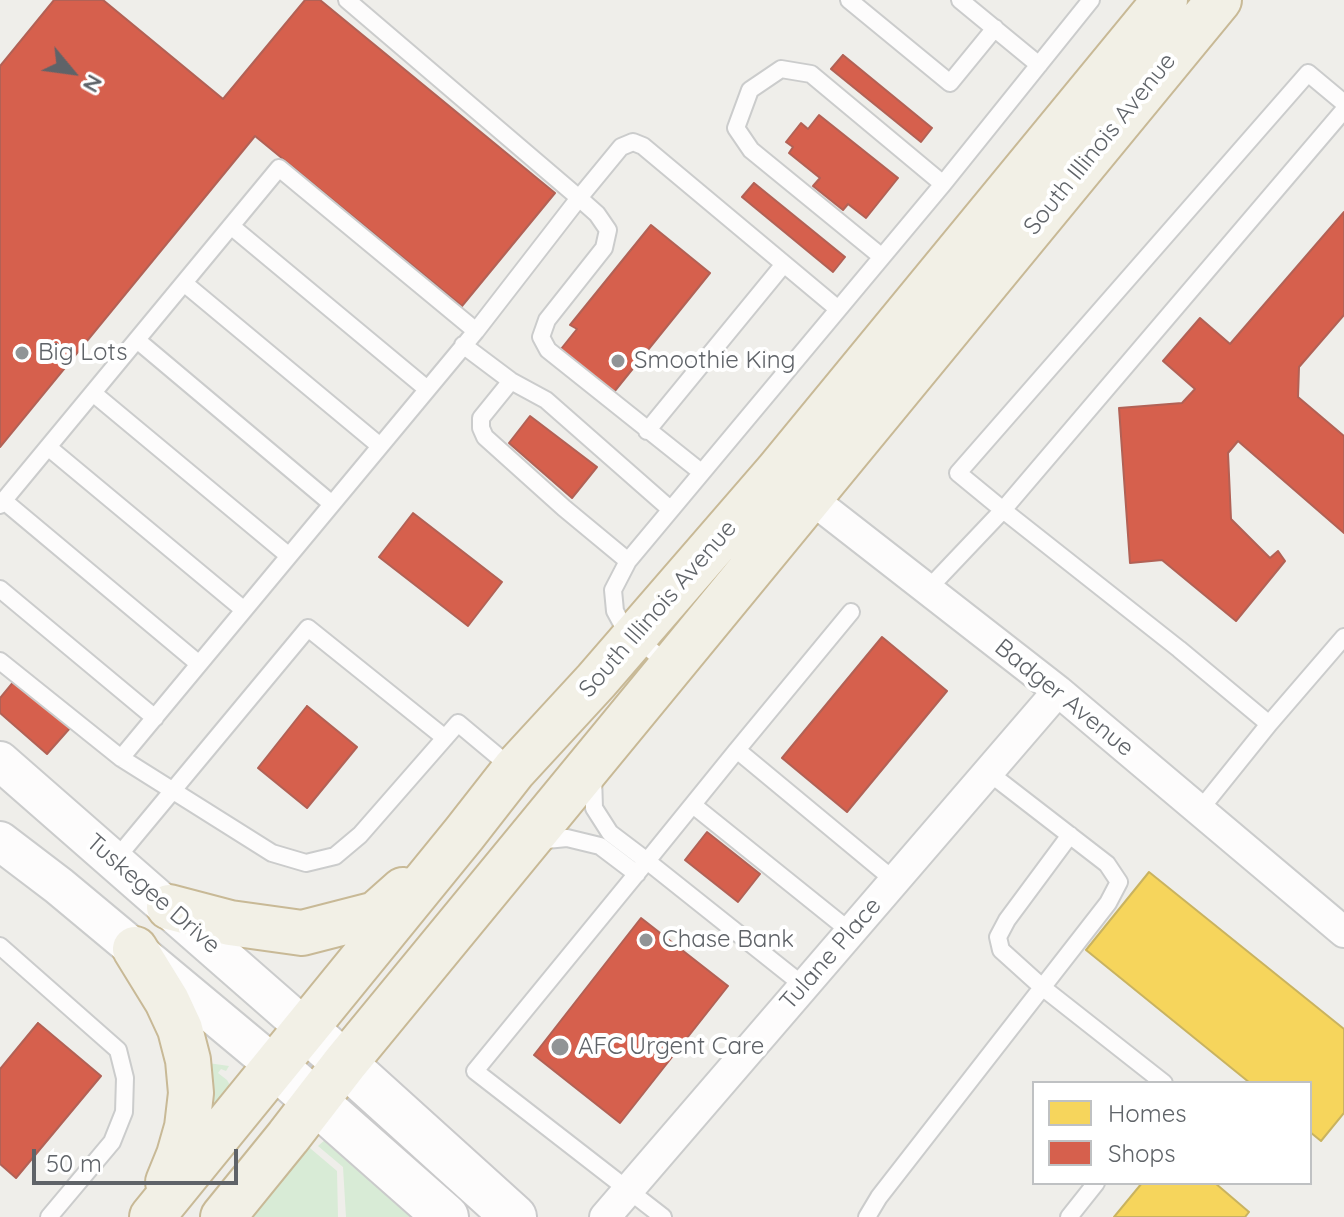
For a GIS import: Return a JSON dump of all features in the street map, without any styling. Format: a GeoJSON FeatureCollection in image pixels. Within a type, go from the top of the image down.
{"type":"FeatureCollection","features":[{"type":"Feature","properties":{"kind":"highway","name":"South Illinois Avenue"},"geometry":{"type":"LineString","coordinates":[[223,1217],[345,1063],[671,668],[794,485],[1180,8]]}},
{"type":"Feature","properties":{"kind":"highway","name":"South Illinois Avenue"},"geometry":{"type":"LineString","coordinates":[[153,1216],[514,770],[635,636],[794,485]]}},
{"type":"Feature","properties":{"kind":"highway"},"geometry":{"type":"LineString","coordinates":[[169,907],[230,923],[302,933],[376,914],[464,834]]}},
{"type":"Feature","properties":{"kind":"highway"},"geometry":{"type":"LineString","coordinates":[[135,949],[180,1029],[188,1060],[191,1093],[187,1127],[179,1155],[153,1216]]}},
{"type":"Feature","properties":{"kind":"main road"},"geometry":{"type":"LineString","coordinates":[[305,1028],[514,1217]]}},
{"type":"Feature","properties":{"kind":"main road"},"geometry":{"type":"LineString","coordinates":[[275,1066],[446,1217]]}},
{"type":"Feature","properties":{"kind":"street","name":"Badger Avenue"},"geometry":{"type":"LineString","coordinates":[[794,485],[1058,691],[1344,932]]}},
{"type":"Feature","properties":{"kind":"street","name":"Tulane Place"},"geometry":{"type":"LineString","coordinates":[[605,1217],[1058,691]]}},
{"type":"Feature","properties":{"kind":"street","name":"Tuskegee Drive"},"geometry":{"type":"LineString","coordinates":[[0,761],[305,1028]]}},
{"type":"Feature","properties":{"kind":"street"},"geometry":{"type":"LineString","coordinates":[[0,841],[59,886],[275,1066]]}},
{"type":"Feature","properties":{"kind":"lane"},"geometry":{"type":"LineString","coordinates":[[347,0],[597,214],[608,230],[604,248],[547,320],[541,337],[548,350],[701,472]]}},
{"type":"Feature","properties":{"kind":"lane"},"geometry":{"type":"LineString","coordinates":[[849,0],[950,83],[995,28]]}},
{"type":"Feature","properties":{"kind":"lane"},"geometry":{"type":"LineString","coordinates":[[960,0],[1039,65]]}},
{"type":"Feature","properties":{"kind":"lane"},"geometry":{"type":"LineString","coordinates":[[671,668],[622,624],[615,611],[613,590],[628,561],[943,184],[1091,0]]}},
{"type":"Feature","properties":{"kind":"lane"},"geometry":{"type":"LineString","coordinates":[[882,257],[751,150],[736,128],[750,90],[781,69],[811,74],[943,184]]}},
{"type":"Feature","properties":{"kind":"lane"},"geometry":{"type":"LineString","coordinates":[[1269,724],[958,473],[1308,73],[1344,103]]}},
{"type":"Feature","properties":{"kind":"lane"},"geometry":{"type":"LineString","coordinates":[[928,589],[1003,510],[1344,110]]}},
{"type":"Feature","properties":{"kind":"lane"},"geometry":{"type":"LineString","coordinates":[[121,758],[476,331],[621,147],[633,142],[643,146],[838,309]]}},
{"type":"Feature","properties":{"kind":"lane"},"geometry":{"type":"LineString","coordinates":[[199,664],[2,503],[279,168],[476,331]]}},
{"type":"Feature","properties":{"kind":"lane"},"geometry":{"type":"LineString","coordinates":[[231,226],[427,389]]}},
{"type":"Feature","properties":{"kind":"lane"},"geometry":{"type":"LineString","coordinates":[[647,431],[784,264]]}},
{"type":"Feature","properties":{"kind":"lane"},"geometry":{"type":"LineString","coordinates":[[184,283],[380,446]]}},
{"type":"Feature","properties":{"kind":"lane"},"geometry":{"type":"LineString","coordinates":[[137,340],[332,504]]}},
{"type":"Feature","properties":{"kind":"lane"},"geometry":{"type":"LineString","coordinates":[[463,345],[511,381],[546,400],[670,509]]}},
{"type":"Feature","properties":{"kind":"lane"},"geometry":{"type":"LineString","coordinates":[[511,381],[481,418],[485,437],[628,561]]}},
{"type":"Feature","properties":{"kind":"lane"},"geometry":{"type":"LineString","coordinates":[[93,393],[289,556]]}},
{"type":"Feature","properties":{"kind":"lane"},"geometry":{"type":"LineString","coordinates":[[48,447],[244,610]]}},
{"type":"Feature","properties":{"kind":"lane"},"geometry":{"type":"LineString","coordinates":[[0,589],[155,718]]}},
{"type":"Feature","properties":{"kind":"lane"},"geometry":{"type":"LineString","coordinates":[[663,1217],[475,1071],[851,612]]}},
{"type":"Feature","properties":{"kind":"lane"},"geometry":{"type":"LineString","coordinates":[[115,860],[308,628],[445,738]]}},
{"type":"Feature","properties":{"kind":"lane"},"geometry":{"type":"LineString","coordinates":[[1199,811],[1344,637]]}},
{"type":"Feature","properties":{"kind":"lane"},"geometry":{"type":"LineString","coordinates":[[0,661],[121,758],[272,853],[306,863],[335,856],[360,835],[458,723],[514,770]]}},
{"type":"Feature","properties":{"kind":"lane"},"geometry":{"type":"LineString","coordinates":[[737,750],[895,881]]}},
{"type":"Feature","properties":{"kind":"lane"},"geometry":{"type":"LineString","coordinates":[[592,763],[594,808],[610,833],[642,868]]}},
{"type":"Feature","properties":{"kind":"lane"},"geometry":{"type":"LineString","coordinates":[[867,1217],[879,1197],[1108,903],[1119,882],[1107,864],[988,772]]}},
{"type":"Feature","properties":{"kind":"lane"},"geometry":{"type":"LineString","coordinates":[[693,805],[851,932]]}},
{"type":"Feature","properties":{"kind":"lane"},"geometry":{"type":"LineString","coordinates":[[1070,835],[1007,920],[998,937],[1001,950],[1042,987],[1161,1081]]}},
{"type":"Feature","properties":{"kind":"lane"},"geometry":{"type":"LineString","coordinates":[[527,842],[567,838],[600,846],[642,868],[804,986]]}},
{"type":"Feature","properties":{"kind":"lane"},"geometry":{"type":"LineString","coordinates":[[2,952],[118,1050],[125,1078],[124,1112],[112,1142],[49,1217]]}},
{"type":"Feature","properties":{"kind":"lane"},"geometry":{"type":"LineString","coordinates":[[1069,1217],[1094,1185]]}},
{"type":"Feature","properties":{"kind":"green space"},"geometry":{"type":"Polygon","coordinates":[[[208,1063],[229,1066],[226,1071],[221,1069],[218,1073],[231,1087],[201,1127],[208,1063]]]}},
{"type":"Feature","properties":{"kind":"green space"},"geometry":{"type":"Polygon","coordinates":[[[326,1139],[420,1217],[346,1217],[343,1167],[318,1146],[326,1139]]]}},
{"type":"Feature","properties":{"kind":"green space"},"geometry":{"type":"Polygon","coordinates":[[[304,1143],[337,1171],[338,1217],[244,1217],[304,1143]]]}},
{"type":"Feature","properties":{"kind":"building: Homes"},"geometry":{"type":"Polygon","coordinates":[[[1149,872],[1344,1029],[1344,1113],[1321,1141],[1312,1134],[1312,1081],[1248,1081],[1086,950],[1149,872]]]}},
{"type":"Feature","properties":{"kind":"building: Homes"},"geometry":{"type":"Polygon","coordinates":[[[1140,1185],[1217,1185],[1249,1212],[1245,1217],[1114,1217],[1140,1185]]]}},
{"type":"Feature","properties":{"kind":"building: Shops"},"geometry":{"type":"Polygon","coordinates":[[[54,0],[103,0],[223,99],[305,0],[320,0],[555,193],[462,306],[255,136],[0,447],[0,66],[54,0]]]}},
{"type":"Feature","properties":{"kind":"building: Shops"},"geometry":{"type":"Polygon","coordinates":[[[843,55],[932,128],[921,142],[831,69],[843,55]]]}},
{"type":"Feature","properties":{"kind":"building: Shops"},"geometry":{"type":"Polygon","coordinates":[[[819,115],[898,178],[866,218],[848,204],[843,210],[813,186],[820,178],[789,153],[793,147],[786,142],[801,123],[808,129],[819,115]]]}},
{"type":"Feature","properties":{"kind":"building: Shops"},"geometry":{"type":"Polygon","coordinates":[[[754,183],[845,257],[833,272],[742,197],[754,183]]]}},
{"type":"Feature","properties":{"kind":"building: Shops"},"geometry":{"type":"Polygon","coordinates":[[[1344,212],[1344,315],[1299,367],[1298,397],[1344,436],[1344,533],[1238,441],[1228,453],[1231,519],[1270,558],[1278,551],[1285,561],[1236,621],[1162,560],[1130,563],[1119,408],[1182,403],[1195,389],[1163,361],[1200,318],[1230,344],[1344,212]]]}},
{"type":"Feature","properties":{"kind":"building: Shops"},"geometry":{"type":"Polygon","coordinates":[[[651,225],[710,273],[614,392],[561,349],[577,329],[570,325],[651,225]]]}},
{"type":"Feature","properties":{"kind":"building: Shops"},"geometry":{"type":"Polygon","coordinates":[[[530,416],[597,467],[572,498],[509,443],[530,416]]]}},
{"type":"Feature","properties":{"kind":"building: Shops"},"geometry":{"type":"Polygon","coordinates":[[[413,513],[502,582],[468,626],[379,557],[413,513]]]}},
{"type":"Feature","properties":{"kind":"building: Shops"},"geometry":{"type":"Polygon","coordinates":[[[882,637],[947,691],[847,812],[782,758],[882,637]]]}},
{"type":"Feature","properties":{"kind":"building: Shops"},"geometry":{"type":"Polygon","coordinates":[[[15,680],[70,728],[47,754],[0,713],[0,698],[15,680]]]}},
{"type":"Feature","properties":{"kind":"building: Shops"},"geometry":{"type":"Polygon","coordinates":[[[307,706],[357,747],[307,808],[258,768],[307,706]]]}},
{"type":"Feature","properties":{"kind":"building: Shops"},"geometry":{"type":"Polygon","coordinates":[[[707,832],[760,874],[738,902],[685,860],[707,832]]]}},
{"type":"Feature","properties":{"kind":"building: Shops"},"geometry":{"type":"Polygon","coordinates":[[[641,918],[728,986],[620,1123],[534,1055],[641,918]]]}},
{"type":"Feature","properties":{"kind":"building: Shops"},"geometry":{"type":"Polygon","coordinates":[[[38,1023],[101,1076],[16,1178],[0,1164],[0,1069],[38,1023]]]}},
{"type":"Feature","properties":{"kind":"place","name":"Big Lots"},"geometry":{"type":"Point","coordinates":[22,353]}},
{"type":"Feature","properties":{"kind":"place","name":"Smoothie King"},"geometry":{"type":"Point","coordinates":[618,361]}},
{"type":"Feature","properties":{"kind":"place","name":"Chase Bank"},"geometry":{"type":"Point","coordinates":[646,940]}},
{"type":"Feature","properties":{"kind":"place","name":"AFC Urgent Care"},"geometry":{"type":"Point","coordinates":[560,1047]}}]}
